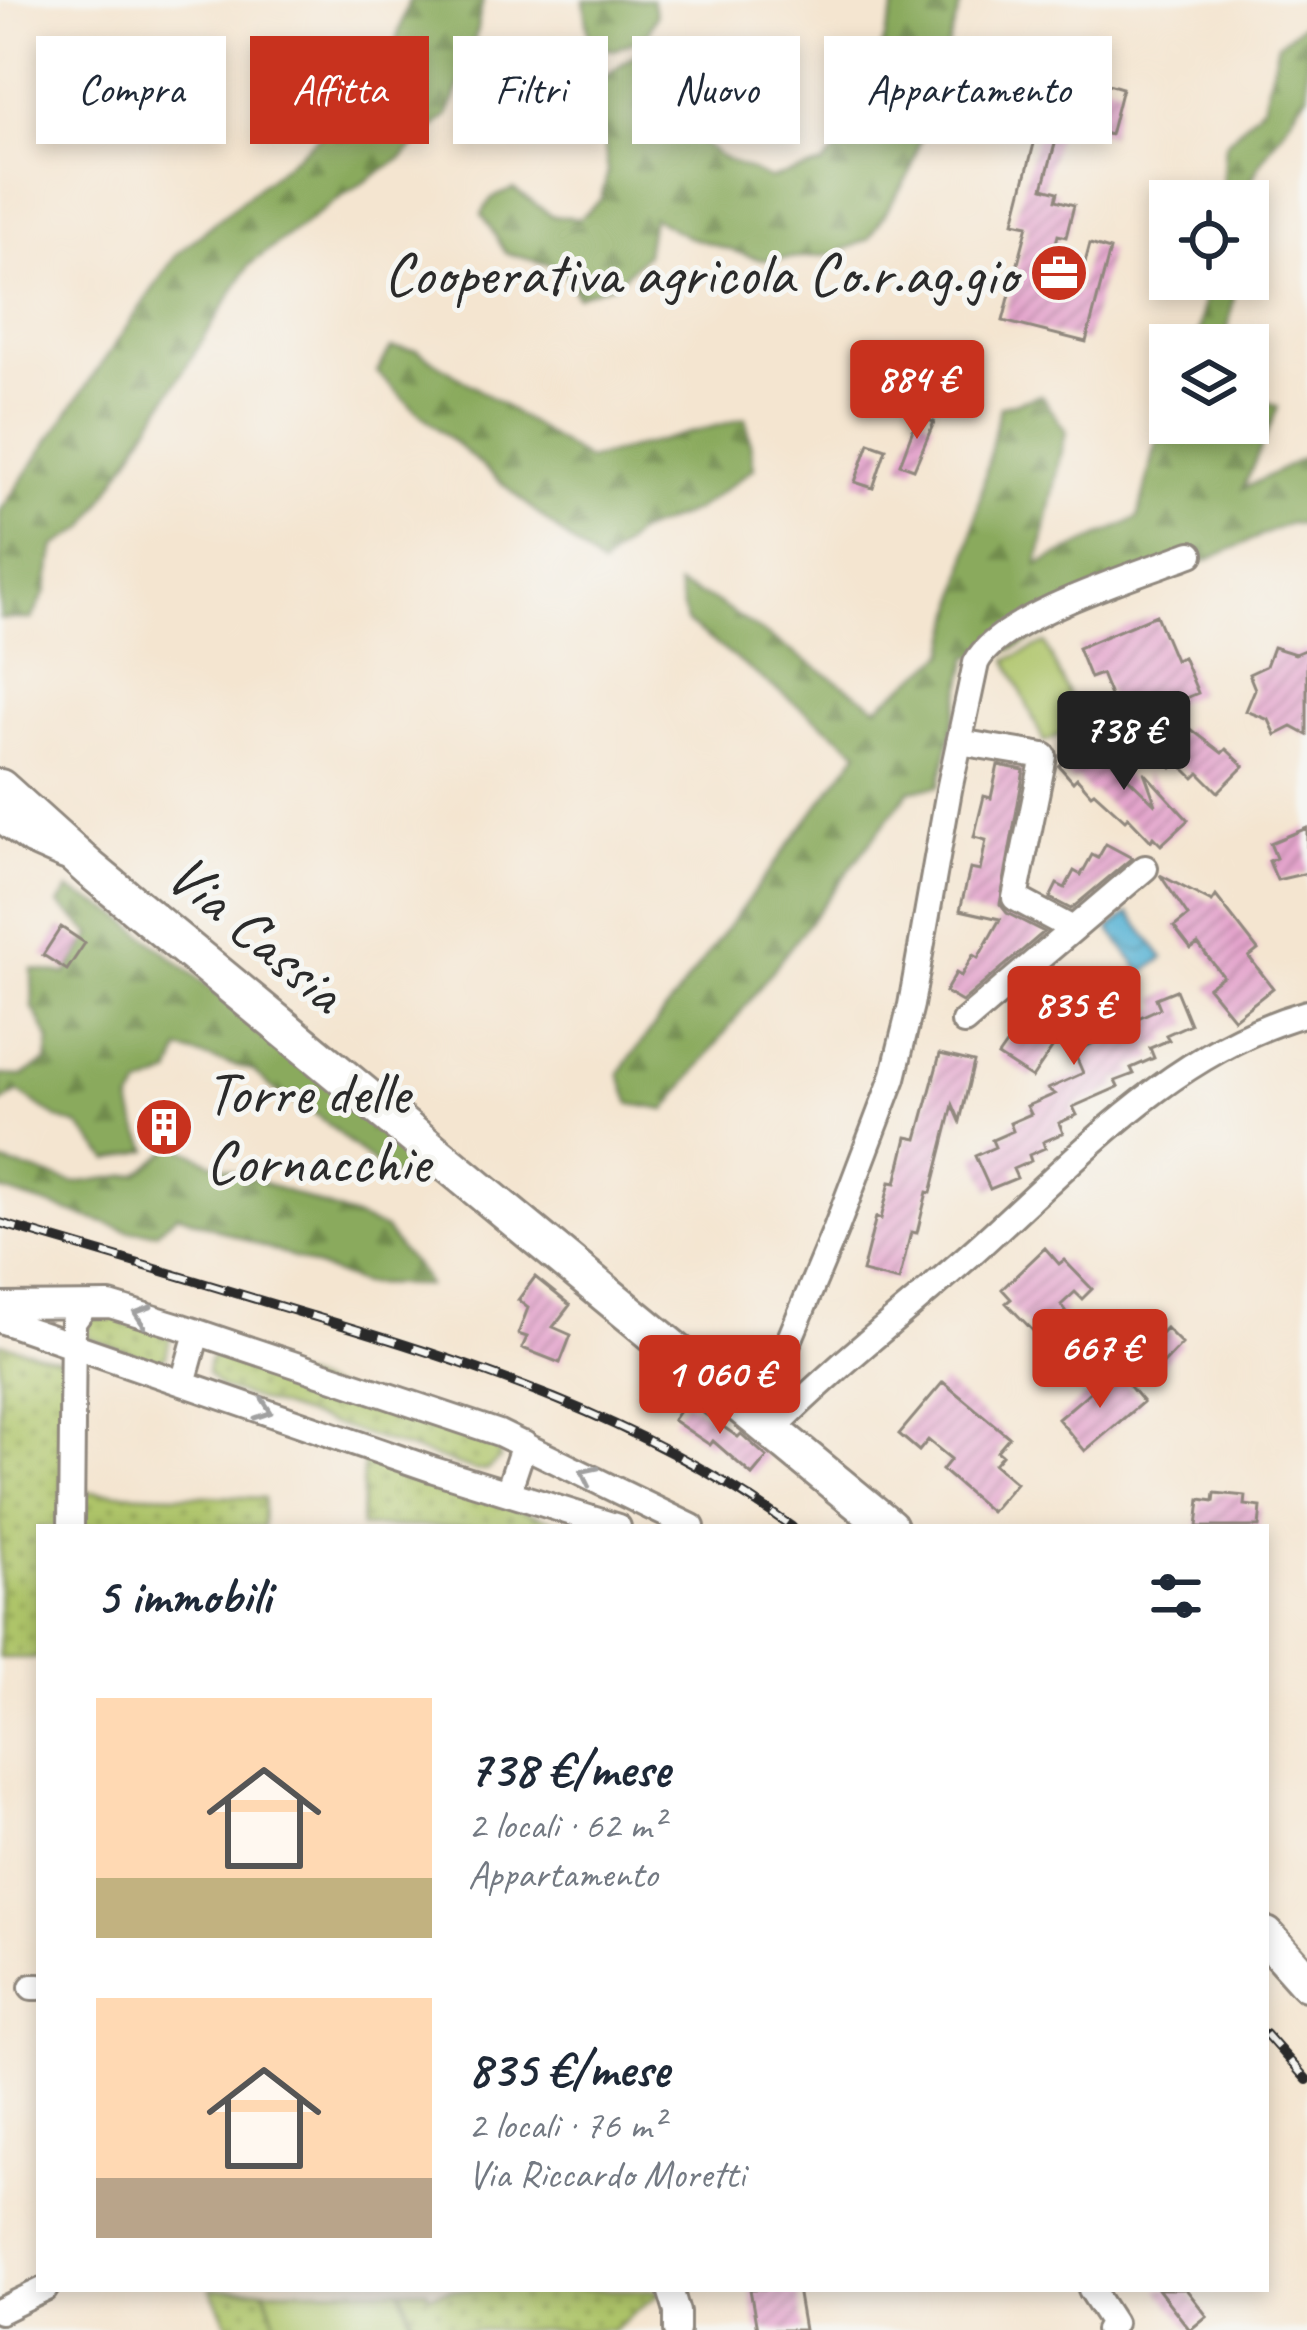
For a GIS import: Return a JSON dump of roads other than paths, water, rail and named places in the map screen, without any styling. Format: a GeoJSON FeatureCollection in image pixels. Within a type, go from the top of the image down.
{"type":"FeatureCollection","features":[{"type":"Feature","properties":{"kind":"main road","name":"Via Cassia"},"geometry":{"type":"LineString","coordinates":[[0,788],[81,862],[885,1524]]}},
{"type":"Feature","properties":{"kind":"main road"},"geometry":{"type":"LineString","coordinates":[[1269,1939],[1307,1982]]}},
{"type":"Feature","properties":{"kind":"street"},"geometry":{"type":"LineString","coordinates":[[765,1422],[893,1078],[976,663],[997,637],[1081,595],[1191,554]]}},
{"type":"Feature","properties":{"kind":"street"},"geometry":{"type":"LineString","coordinates":[[959,742],[1044,756],[1015,898],[1073,929]]}},
{"type":"Feature","properties":{"kind":"street"},"geometry":{"type":"LineString","coordinates":[[0,819],[31,842],[81,862]]}},
{"type":"Feature","properties":{"kind":"street"},"geometry":{"type":"LineString","coordinates":[[964,1022],[1145,868]]}},
{"type":"Feature","properties":{"kind":"street"},"geometry":{"type":"LineString","coordinates":[[765,1422],[815,1386],[969,1256],[1108,1129],[1220,1046],[1307,1013]]}},
{"type":"Feature","properties":{"kind":"street"},"geometry":{"type":"LineString","coordinates":[[0,1306],[110,1305],[470,1423],[524,1444],[686,1524]]}},
{"type":"Feature","properties":{"kind":"street"},"geometry":{"type":"LineString","coordinates":[[71,1524],[73,1322],[85,1306]]}},
{"type":"Feature","properties":{"kind":"street"},"geometry":{"type":"LineString","coordinates":[[0,1320],[609,1524]]}},
{"type":"Feature","properties":{"kind":"street"},"geometry":{"type":"LineString","coordinates":[[183,1382],[197,1333]]}},
{"type":"Feature","properties":{"kind":"street"},"geometry":{"type":"LineString","coordinates":[[508,1492],[524,1444]]}},
{"type":"Feature","properties":{"kind":"street"},"geometry":{"type":"LineString","coordinates":[[621,1524],[636,1498]]}},
{"type":"Feature","properties":{"kind":"street"},"geometry":{"type":"LineString","coordinates":[[0,2311],[39,2292]]}},
{"type":"Feature","properties":{"kind":"street"},"geometry":{"type":"LineString","coordinates":[[671,2292],[677,2330]]}},
{"type":"Feature","properties":{"kind":"street"},"geometry":{"type":"LineString","coordinates":[[1093,2292],[1113,2323],[1108,2330]]}},
{"type":"Feature","properties":{"kind":"water"},"geometry":{"type":"Polygon","coordinates":[[[1129,913],[1164,958],[1142,973],[1109,929],[1129,913]]]}},
{"type":"Feature","properties":{"kind":"railway"},"geometry":{"type":"LineString","coordinates":[[0,1223],[364,1332],[555,1398],[677,1455],[788,1524]]}},
{"type":"Feature","properties":{"kind":"railway"},"geometry":{"type":"LineString","coordinates":[[1269,2037],[1307,2080]]}},
{"type":"Feature","properties":{"kind":"place","name":"Cooperativa agricola Co.r.ag.gio"},"geometry":{"type":"Point","coordinates":[1059,273]}},
{"type":"Feature","properties":{"kind":"place","name":"Torre delle Cornacchie"},"geometry":{"type":"Point","coordinates":[164,1127]}}]}
